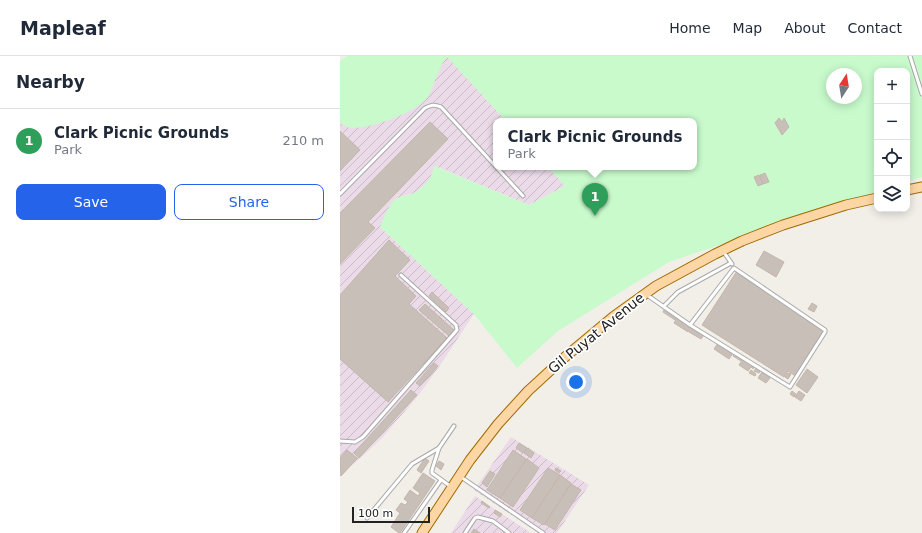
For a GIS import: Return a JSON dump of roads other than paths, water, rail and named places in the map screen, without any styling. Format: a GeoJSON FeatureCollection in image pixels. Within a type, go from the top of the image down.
{"type":"FeatureCollection","features":[{"type":"Feature","properties":{"kind":"main road"},"geometry":{"type":"LineString","coordinates":[[910,189],[922,187]]}},
{"type":"Feature","properties":{"kind":"main road","name":"Gil Puyat Avenue"},"geometry":{"type":"LineString","coordinates":[[422,533],[459,476],[498,424],[528,391],[565,357],[613,317],[644,294],[722,250],[742,241],[783,225],[846,205],[874,199]]}},
{"type":"Feature","properties":{"kind":"lane"},"geometry":{"type":"LineString","coordinates":[[910,56],[922,94]]}},
{"type":"Feature","properties":{"kind":"lane"},"geometry":{"type":"LineString","coordinates":[[340,194],[425,108],[431,105],[436,105],[441,108],[493,164]]}},
{"type":"Feature","properties":{"kind":"lane"},"geometry":{"type":"LineString","coordinates":[[499,170],[523,196]]}},
{"type":"Feature","properties":{"kind":"lane"},"geometry":{"type":"LineString","coordinates":[[644,294],[664,306],[690,325],[791,387],[825,330],[734,268],[722,250]]}},
{"type":"Feature","properties":{"kind":"lane"},"geometry":{"type":"LineString","coordinates":[[664,306],[678,292],[731,263]]}},
{"type":"Feature","properties":{"kind":"lane"},"geometry":{"type":"LineString","coordinates":[[690,325],[734,268]]}},
{"type":"Feature","properties":{"kind":"lane"},"geometry":{"type":"LineString","coordinates":[[340,441],[355,442],[363,437],[457,330],[456,325],[401,275]]}},
{"type":"Feature","properties":{"kind":"lane"},"geometry":{"type":"LineString","coordinates":[[452,487],[432,473],[432,470],[439,448],[454,426]]}},
{"type":"Feature","properties":{"kind":"lane"},"geometry":{"type":"LineString","coordinates":[[367,518],[412,464],[439,448]]}},
{"type":"Feature","properties":{"kind":"lane"},"geometry":{"type":"LineString","coordinates":[[459,476],[543,533]]}},
{"type":"Feature","properties":{"kind":"lane"},"geometry":{"type":"LineString","coordinates":[[404,533],[441,480]]}},
{"type":"Feature","properties":{"kind":"lane"},"geometry":{"type":"LineString","coordinates":[[465,533],[475,518],[478,517],[493,521],[509,533]]}},
{"type":"Feature","properties":{"kind":"place","name":"Clark Picnic Grounds"},"geometry":{"type":"Point","coordinates":[595,216]}}]}
